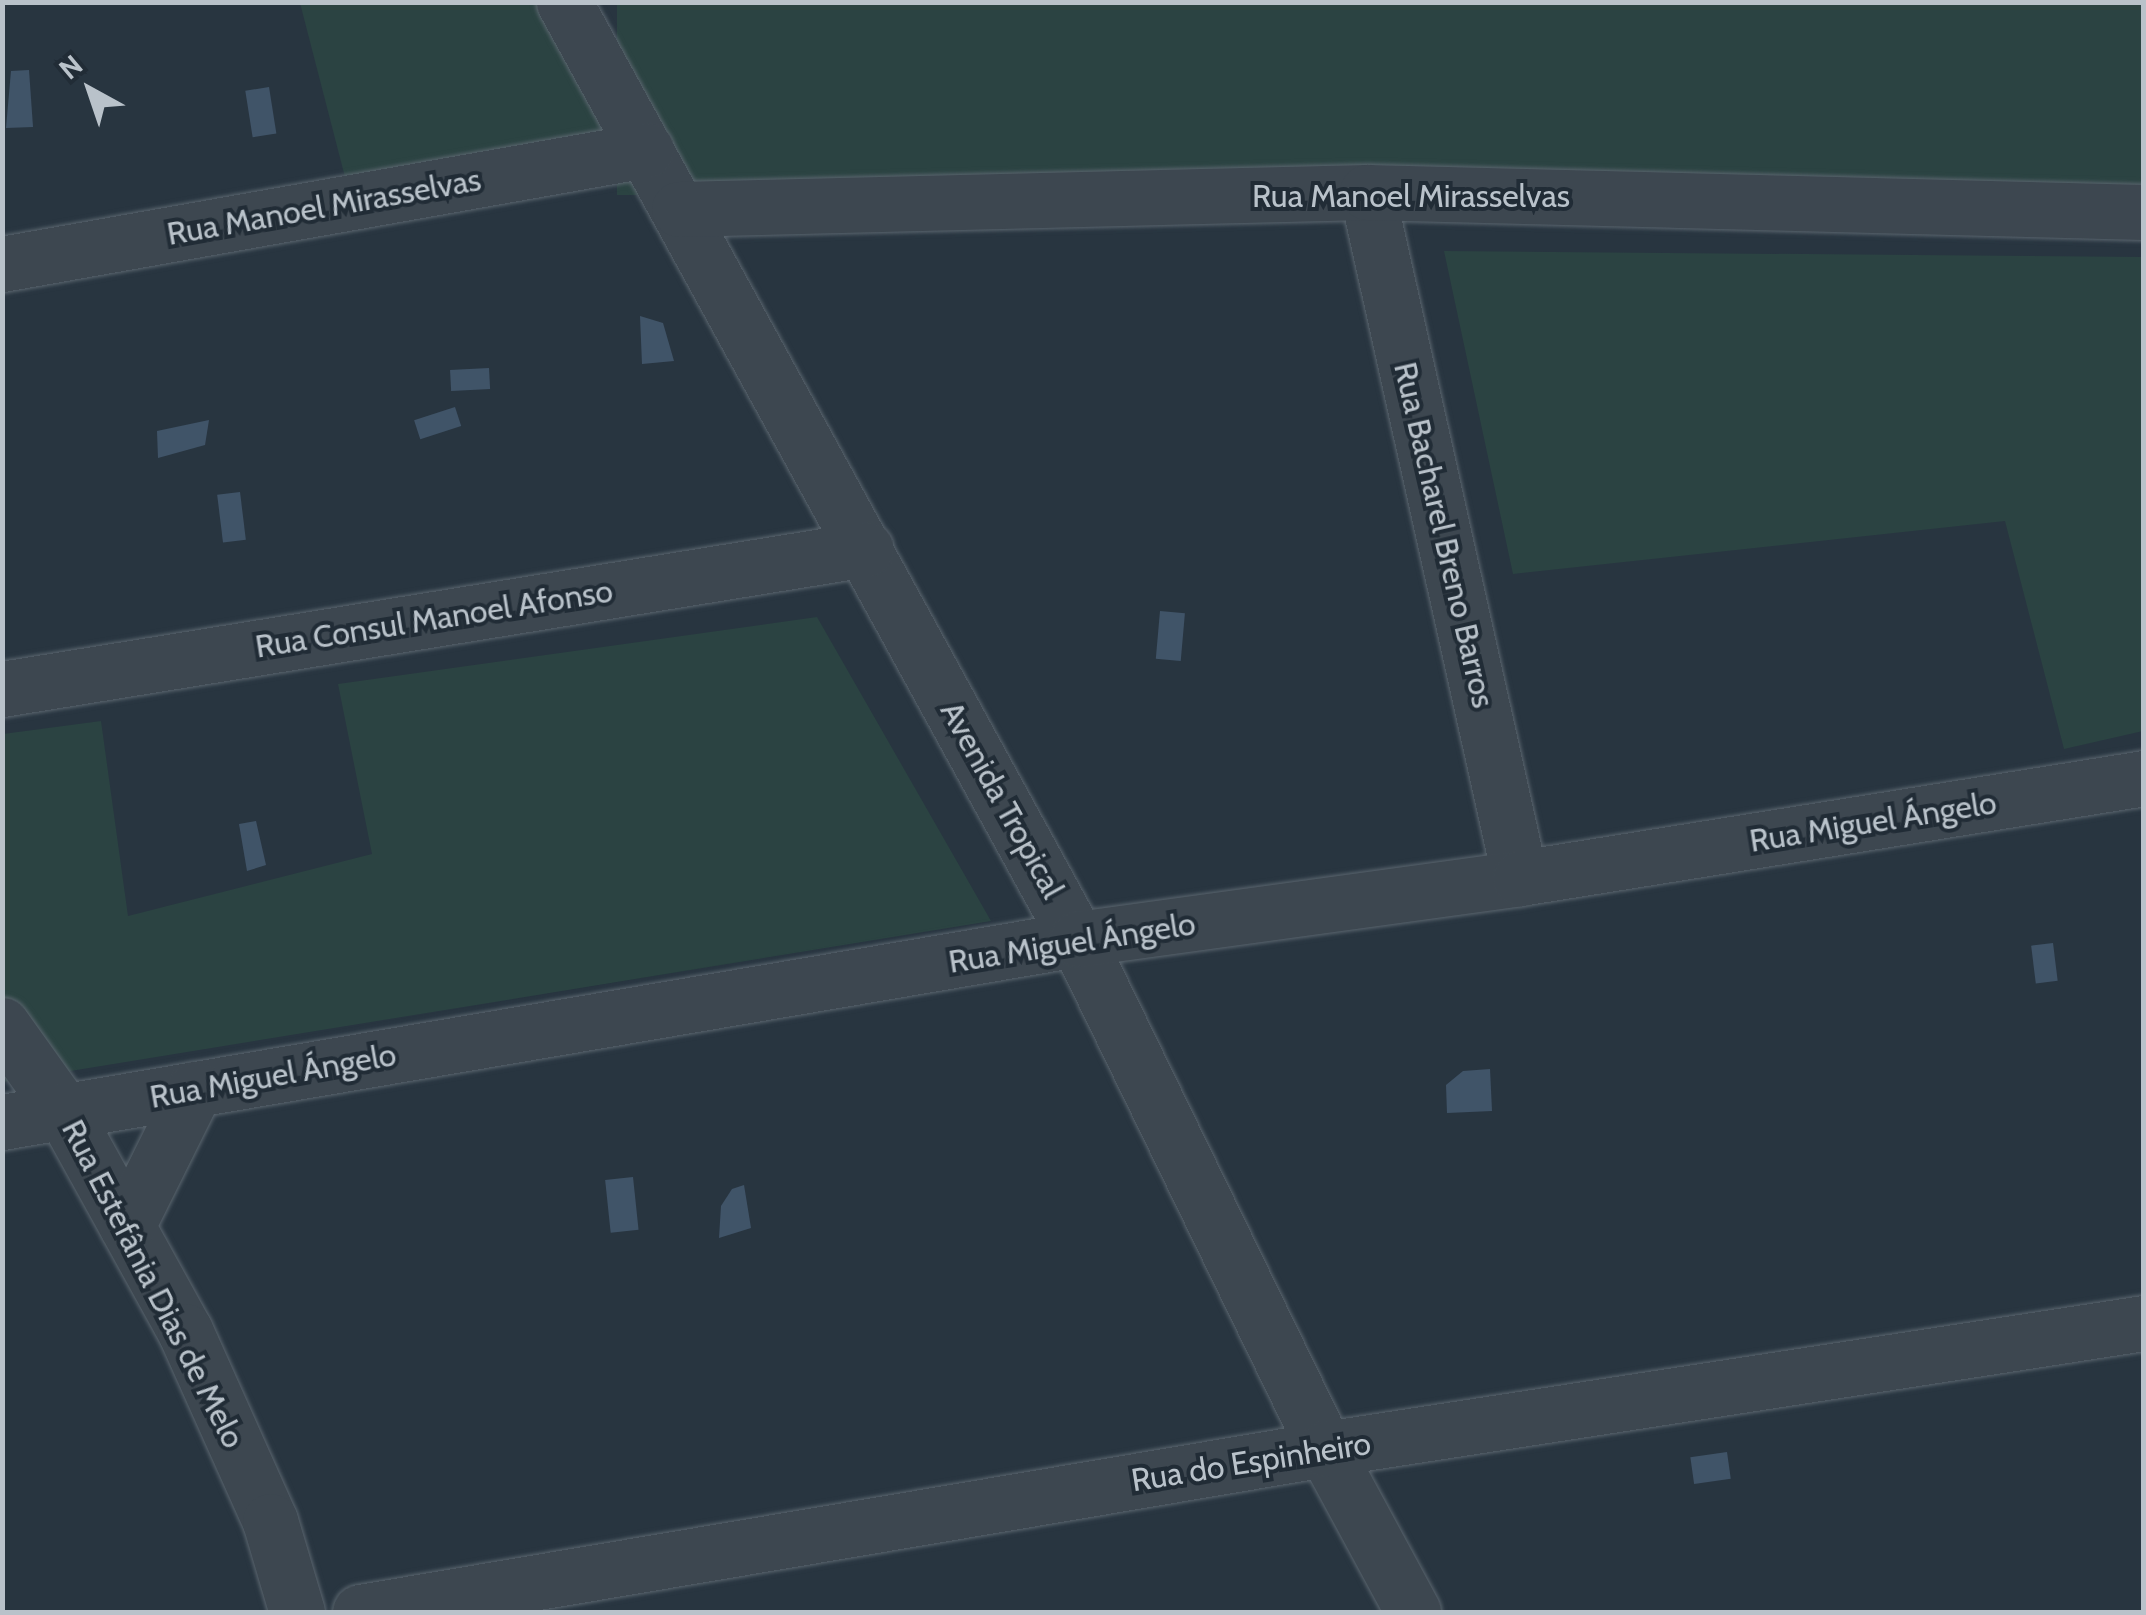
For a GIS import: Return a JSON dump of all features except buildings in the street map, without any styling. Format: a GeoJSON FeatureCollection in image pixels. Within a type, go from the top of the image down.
{"type":"FeatureCollection","features":[{"type":"Feature","properties":{"kind":"street","name":"Avenida Tropical"},"geometry":{"type":"LineString","coordinates":[[564,2],[1077,939],[1326,1449],[1413,1612]]}},
{"type":"Feature","properties":{"kind":"street","name":"Rua Manoel Mirasselvas"},"geometry":{"type":"LineString","coordinates":[[2,264],[646,150]]}},
{"type":"Feature","properties":{"kind":"street","name":"Rua Manoel Mirasselvas"},"geometry":{"type":"LineString","coordinates":[[679,209],[1367,192],[2144,212]]}},
{"type":"Feature","properties":{"kind":"street","name":"Rua Bacharel Breno Barros"},"geometry":{"type":"LineString","coordinates":[[1367,192],[1520,878]]}},
{"type":"Feature","properties":{"kind":"street","name":"Rua Consul Manoel Afonso"},"geometry":{"type":"LineString","coordinates":[[2,689],[866,549]]}},
{"type":"Feature","properties":{"kind":"street","name":"Rua Miguel Ángelo"},"geometry":{"type":"LineString","coordinates":[[2,1122],[1077,939],[1520,878],[2144,778]]}},
{"type":"Feature","properties":{"kind":"street","name":"Rua Estefânia Dias de Melo"},"geometry":{"type":"LineString","coordinates":[[2,1025],[64,1112],[227,1420],[270,1521],[297,1612]]}},
{"type":"Feature","properties":{"kind":"street"},"geometry":{"type":"LineString","coordinates":[[127,1226],[194,1089]]}},
{"type":"Feature","properties":{"kind":"street","name":"Rua do Espinheiro"},"geometry":{"type":"LineString","coordinates":[[360,1612],[1326,1449],[2144,1323]]}},
{"type":"Feature","properties":{"kind":"green space"},"geometry":{"type":"Polygon","coordinates":[[[300,3],[548,3],[634,136],[346,181],[300,3]]]}},
{"type":"Feature","properties":{"kind":"green space"},"geometry":{"type":"Polygon","coordinates":[[[617,3],[2143,3],[2143,195],[617,195],[617,3]]]}},
{"type":"Feature","properties":{"kind":"green space"},"geometry":{"type":"Polygon","coordinates":[[[1444,251],[2143,257],[2143,731],[2064,749],[2005,521],[1513,574],[1444,251]]]}},
{"type":"Feature","properties":{"kind":"green space"},"geometry":{"type":"Polygon","coordinates":[[[817,617],[991,921],[3,1082],[3,734],[101,721],[128,916],[372,854],[338,684],[817,617]]]}},
{"type":"Feature","properties":{"kind":"water"},"geometry":{"type":"Polygon","coordinates":[[[29,70],[33,127],[6,128],[11,71],[29,70]]]}},
{"type":"Feature","properties":{"kind":"water"},"geometry":{"type":"Polygon","coordinates":[[[269,87],[276,133],[253,137],[245,91],[269,87]]]}},
{"type":"Feature","properties":{"kind":"water"},"geometry":{"type":"Polygon","coordinates":[[[640,316],[663,323],[674,361],[642,364],[640,316]]]}},
{"type":"Feature","properties":{"kind":"water"},"geometry":{"type":"Polygon","coordinates":[[[489,368],[490,389],[451,391],[450,370],[489,368]]]}},
{"type":"Feature","properties":{"kind":"water"},"geometry":{"type":"Polygon","coordinates":[[[455,407],[461,426],[420,439],[414,420],[455,407]]]}},
{"type":"Feature","properties":{"kind":"water"},"geometry":{"type":"Polygon","coordinates":[[[209,420],[205,445],[158,458],[157,431],[209,420]]]}},
{"type":"Feature","properties":{"kind":"water"},"geometry":{"type":"Polygon","coordinates":[[[240,492],[246,540],[223,542],[217,495],[240,492]]]}},
{"type":"Feature","properties":{"kind":"water"},"geometry":{"type":"Polygon","coordinates":[[[1160,611],[1185,613],[1181,661],[1156,659],[1160,611]]]}},
{"type":"Feature","properties":{"kind":"water"},"geometry":{"type":"Polygon","coordinates":[[[256,821],[266,865],[247,871],[239,824],[256,821]]]}},
{"type":"Feature","properties":{"kind":"water"},"geometry":{"type":"Polygon","coordinates":[[[2053,943],[2058,981],[2036,983],[2031,946],[2053,943]]]}},
{"type":"Feature","properties":{"kind":"water"},"geometry":{"type":"Polygon","coordinates":[[[1490,1069],[1492,1111],[1447,1113],[1446,1085],[1463,1071],[1490,1069]]]}},
{"type":"Feature","properties":{"kind":"water"},"geometry":{"type":"Polygon","coordinates":[[[633,1177],[639,1230],[611,1233],[605,1180],[633,1177]]]}},
{"type":"Feature","properties":{"kind":"water"},"geometry":{"type":"Polygon","coordinates":[[[744,1185],[751,1228],[719,1238],[721,1206],[732,1189],[744,1185]]]}},
{"type":"Feature","properties":{"kind":"water"},"geometry":{"type":"Polygon","coordinates":[[[1727,1452],[1731,1479],[1694,1484],[1690,1457],[1727,1452]]]}}]}
